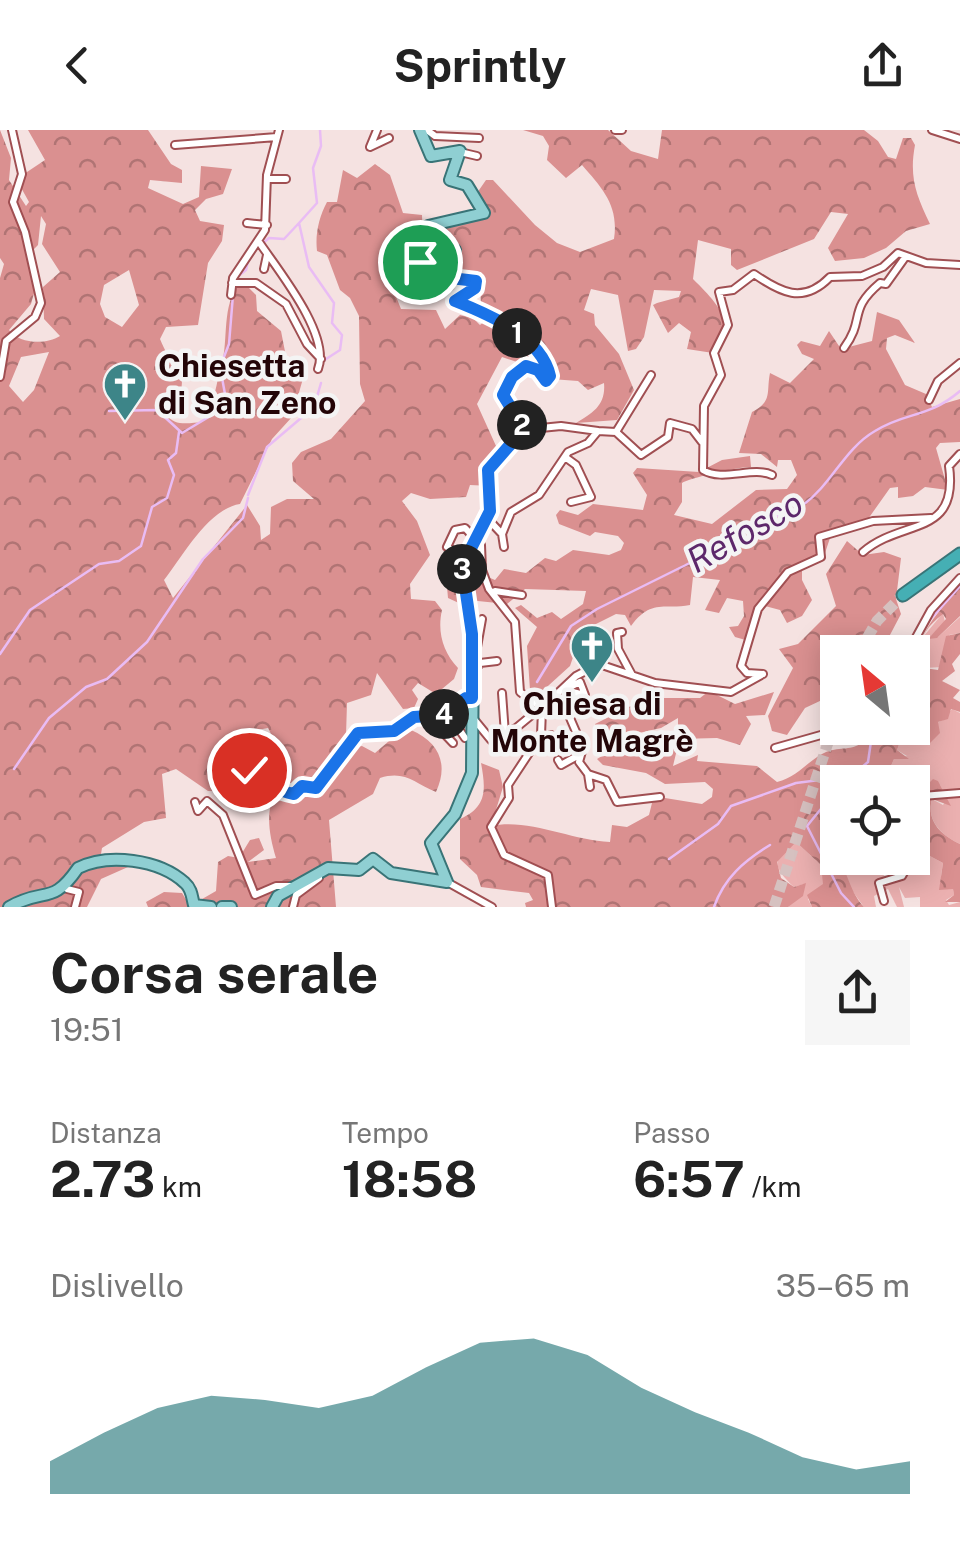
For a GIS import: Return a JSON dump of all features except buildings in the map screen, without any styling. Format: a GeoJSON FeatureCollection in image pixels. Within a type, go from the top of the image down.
{"type":"FeatureCollection","features":[{"type":"Feature","properties":{"kind":"highway"},"geometry":{"type":"LineString","coordinates":[[902,595],[960,554]]}},
{"type":"Feature","properties":{"kind":"main road"},"geometry":{"type":"LineString","coordinates":[[424,130],[429,155],[460,152],[450,180],[469,187],[484,215],[427,226],[455,248],[452,253],[419,256],[421,264],[476,281],[475,288],[455,301],[508,326],[544,358],[549,381],[531,365],[509,381],[503,395],[524,429],[488,470],[492,501],[478,540],[462,566],[469,591],[472,776],[456,814],[431,843],[447,882]]}},
{"type":"Feature","properties":{"kind":"main road"},"geometry":{"type":"LineString","coordinates":[[272,907],[275,898],[330,867],[362,869],[373,859],[392,873],[447,882]]}},
{"type":"Feature","properties":{"kind":"main road"},"geometry":{"type":"LineString","coordinates":[[9,907],[67,890],[80,866],[121,860],[163,870],[186,884],[194,905],[211,907]]}},
{"type":"Feature","properties":{"kind":"main road"},"geometry":{"type":"LineString","coordinates":[[222,907],[232,907]]}},
{"type":"Feature","properties":{"kind":"street"},"geometry":{"type":"LineString","coordinates":[[0,377],[6,341],[35,316],[41,302],[26,232],[13,202],[22,174],[12,130]]}},
{"type":"Feature","properties":{"kind":"street"},"geometry":{"type":"LineString","coordinates":[[377,130],[370,147],[389,138]]}},
{"type":"Feature","properties":{"kind":"street"},"geometry":{"type":"LineString","coordinates":[[424,130],[435,136],[479,138]]}},
{"type":"Feature","properties":{"kind":"street"},"geometry":{"type":"LineString","coordinates":[[932,130],[960,139]]}},
{"type":"Feature","properties":{"kind":"street"},"geometry":{"type":"LineString","coordinates":[[175,145],[278,133],[267,179],[267,225],[260,244],[222,297]]}},
{"type":"Feature","properties":{"kind":"street"},"geometry":{"type":"LineString","coordinates":[[460,152],[477,156]]}},
{"type":"Feature","properties":{"kind":"street"},"geometry":{"type":"LineString","coordinates":[[267,179],[286,178]]}},
{"type":"Feature","properties":{"kind":"street"},"geometry":{"type":"LineString","coordinates":[[247,223],[267,225]]}},
{"type":"Feature","properties":{"kind":"street"},"geometry":{"type":"LineString","coordinates":[[260,244],[300,301],[320,358],[318,369]]}},
{"type":"Feature","properties":{"kind":"street"},"geometry":{"type":"LineString","coordinates":[[772,475],[763,471],[704,472],[704,406],[722,375],[714,354],[728,325],[719,292],[733,290],[754,274],[778,292],[790,294],[820,286],[830,276],[869,273],[896,253],[926,264],[960,265]]}},
{"type":"Feature","properties":{"kind":"street"},"geometry":{"type":"LineString","coordinates":[[261,269],[268,254]]}},
{"type":"Feature","properties":{"kind":"street"},"geometry":{"type":"LineString","coordinates":[[844,348],[854,332],[859,302],[880,283],[886,284],[906,256]]}},
{"type":"Feature","properties":{"kind":"street"},"geometry":{"type":"LineString","coordinates":[[417,289],[414,284],[418,276],[434,271]]}},
{"type":"Feature","properties":{"kind":"street"},"geometry":{"type":"LineString","coordinates":[[233,283],[256,283],[290,309],[306,344],[320,358]]}},
{"type":"Feature","properties":{"kind":"street"},"geometry":{"type":"LineString","coordinates":[[231,295],[233,283]]}},
{"type":"Feature","properties":{"kind":"street"},"geometry":{"type":"LineString","coordinates":[[929,400],[938,380],[960,363]]}},
{"type":"Feature","properties":{"kind":"street"},"geometry":{"type":"LineString","coordinates":[[616,432],[651,375]]}},
{"type":"Feature","properties":{"kind":"street"},"geometry":{"type":"LineString","coordinates":[[506,404],[541,428],[561,426],[616,432],[641,455],[668,437],[670,423],[692,429],[702,442]]}},
{"type":"Feature","properties":{"kind":"street"},"geometry":{"type":"LineString","coordinates":[[504,548],[502,534],[511,512],[543,492],[564,457],[588,443],[598,431]]}},
{"type":"Feature","properties":{"kind":"street"},"geometry":{"type":"LineString","coordinates":[[863,552],[888,536],[916,529],[950,500],[948,466],[960,454]]}},
{"type":"Feature","properties":{"kind":"street"},"geometry":{"type":"LineString","coordinates":[[564,457],[576,464],[591,496],[571,502]]}},
{"type":"Feature","properties":{"kind":"street"},"geometry":{"type":"LineString","coordinates":[[487,518],[502,534]]}},
{"type":"Feature","properties":{"kind":"street"},"geometry":{"type":"LineString","coordinates":[[566,692],[599,664],[655,684],[734,692],[762,674],[747,673],[741,666],[756,612],[788,572],[821,557],[819,536],[906,518],[930,518]]}},
{"type":"Feature","properties":{"kind":"street"},"geometry":{"type":"LineString","coordinates":[[462,566],[454,562],[454,550],[447,546],[453,532],[467,528],[478,540],[489,588],[514,622],[520,692],[541,708],[542,728],[508,784],[509,798],[491,827],[506,856],[548,875],[552,907]]}},
{"type":"Feature","properties":{"kind":"street"},"geometry":{"type":"LineString","coordinates":[[916,635],[924,619],[960,578]]}},
{"type":"Feature","properties":{"kind":"street"},"geometry":{"type":"LineString","coordinates":[[489,588],[522,596]]}},
{"type":"Feature","properties":{"kind":"street"},"geometry":{"type":"LineString","coordinates":[[240,771],[253,770],[270,788],[294,794],[302,786],[321,785],[337,755],[358,733],[394,731],[414,717],[448,712],[472,690],[482,619]]}},
{"type":"Feature","properties":{"kind":"street"},"geometry":{"type":"LineString","coordinates":[[622,632],[617,634],[618,650],[632,675]]}},
{"type":"Feature","properties":{"kind":"street"},"geometry":{"type":"LineString","coordinates":[[477,668],[480,662],[497,661]]}},
{"type":"Feature","properties":{"kind":"street"},"geometry":{"type":"LineString","coordinates":[[472,718],[491,740],[581,682],[586,695],[566,692]]}},
{"type":"Feature","properties":{"kind":"street"},"geometry":{"type":"LineString","coordinates":[[566,692],[567,711],[582,754],[579,762],[588,774],[590,787]]}},
{"type":"Feature","properties":{"kind":"street"},"geometry":{"type":"LineString","coordinates":[[502,693],[505,734]]}},
{"type":"Feature","properties":{"kind":"street"},"geometry":{"type":"LineString","coordinates":[[448,712],[465,738]]}},
{"type":"Feature","properties":{"kind":"street"},"geometry":{"type":"LineString","coordinates":[[438,716],[435,724],[453,743]]}},
{"type":"Feature","properties":{"kind":"street"},"geometry":{"type":"LineString","coordinates":[[536,741],[540,749],[551,735]]}},
{"type":"Feature","properties":{"kind":"street"},"geometry":{"type":"LineString","coordinates":[[778,748],[820,735]]}},
{"type":"Feature","properties":{"kind":"street"},"geometry":{"type":"LineString","coordinates":[[558,760],[561,765],[582,754]]}},
{"type":"Feature","properties":{"kind":"street"},"geometry":{"type":"LineString","coordinates":[[588,774],[606,780],[616,802],[660,797]]}},
{"type":"Feature","properties":{"kind":"street"},"geometry":{"type":"LineString","coordinates":[[930,795],[960,792]]}},
{"type":"Feature","properties":{"kind":"street"},"geometry":{"type":"LineString","coordinates":[[194,802],[198,811],[207,801],[221,811],[256,896],[270,888],[298,886]]}},
{"type":"Feature","properties":{"kind":"street"},"geometry":{"type":"LineString","coordinates":[[293,907],[296,895],[320,873]]}},
{"type":"Feature","properties":{"kind":"street"},"geometry":{"type":"LineString","coordinates":[[884,901],[878,890],[879,882],[903,875]]}},
{"type":"Feature","properties":{"kind":"street"},"geometry":{"type":"LineString","coordinates":[[447,882],[492,907]]}},
{"type":"Feature","properties":{"kind":"street"},"geometry":{"type":"LineString","coordinates":[[67,890],[78,891],[76,907]]}},
{"type":"Feature","properties":{"kind":"shaded area"},"geometry":{"type":"Polygon","coordinates":[[[943,613],[945,622],[930,637],[925,635],[943,613]]]}},
{"type":"Feature","properties":{"kind":"shaded area"},"geometry":{"type":"Polygon","coordinates":[[[960,617],[960,633],[949,635],[942,667],[930,668],[930,638],[938,637],[960,617]]]}},
{"type":"Feature","properties":{"kind":"shaded area"},"geometry":{"type":"Polygon","coordinates":[[[952,709],[960,713],[960,844],[933,820],[932,799],[943,805],[947,799],[940,785],[930,783],[930,765],[891,765],[894,759],[907,756],[897,750],[899,745],[930,745],[930,726],[943,720],[952,709]]]}},
{"type":"Feature","properties":{"kind":"shaded area"},"geometry":{"type":"Polygon","coordinates":[[[796,842],[820,864],[824,884],[808,899],[812,907],[788,907],[804,884],[794,887],[779,869],[778,859],[796,842]]]}},
{"type":"Feature","properties":{"kind":"shaded area"},"geometry":{"type":"Polygon","coordinates":[[[930,856],[943,863],[941,876],[948,889],[953,888],[954,895],[946,900],[949,905],[960,902],[960,907],[920,907],[920,897],[905,898],[899,887],[904,907],[897,907],[888,889],[874,896],[876,907],[864,907],[844,875],[930,875],[930,856]]]}},
{"type":"Feature","properties":{"kind":"green space"},"geometry":{"type":"Polygon","coordinates":[[[0,130],[11,158],[9,180],[26,206],[29,202],[19,184],[21,176],[45,160],[28,130],[148,130],[171,164],[182,170],[182,183],[150,180],[148,188],[183,204],[199,197],[201,166],[232,169],[223,194],[206,199],[195,210],[200,221],[224,225],[222,241],[208,263],[198,325],[166,327],[160,339],[182,382],[167,414],[178,423],[202,422],[219,372],[211,365],[223,359],[229,307],[243,282],[256,295],[257,311],[281,331],[289,372],[304,375],[292,417],[272,439],[240,504],[207,524],[164,580],[173,598],[247,505],[260,526],[261,540],[270,534],[271,507],[287,499],[314,499],[293,481],[292,463],[301,452],[331,439],[365,401],[360,384],[359,316],[350,298],[340,290],[327,255],[317,251],[320,220],[327,202],[337,202],[343,170],[357,178],[375,164],[390,175],[403,213],[422,215],[423,243],[413,284],[393,289],[401,309],[436,310],[445,329],[460,315],[473,318],[480,325],[489,317],[481,304],[480,287],[422,259],[457,247],[430,231],[478,219],[477,193],[486,180],[493,180],[557,243],[580,252],[614,239],[612,207],[590,174],[582,165],[566,178],[547,160],[549,146],[543,136],[523,130],[608,130],[631,151],[658,159],[662,130],[864,130],[878,141],[888,157],[896,159],[903,138],[911,138],[915,145],[915,186],[930,224],[906,231],[886,248],[864,258],[835,261],[828,248],[848,214],[831,212],[814,239],[737,270],[731,265],[731,249],[698,240],[693,279],[716,304],[724,322],[724,332],[713,353],[687,349],[691,332],[679,323],[668,333],[653,305],[679,297],[681,291],[654,290],[644,337],[636,349],[628,351],[618,295],[591,289],[584,310],[594,314],[595,325],[619,354],[634,390],[617,420],[576,423],[601,403],[604,383],[588,390],[578,381],[551,379],[550,373],[502,357],[477,404],[501,457],[492,467],[491,486],[470,485],[466,497],[430,499],[411,493],[402,501],[417,521],[430,555],[410,584],[411,599],[435,601],[442,610],[442,641],[458,668],[454,679],[436,694],[418,683],[412,690],[418,699],[414,708],[403,709],[377,673],[371,695],[347,703],[346,736],[351,748],[362,746],[375,753],[396,735],[411,730],[429,741],[439,755],[440,782],[436,792],[403,777],[380,778],[373,794],[329,820],[336,907],[148,907],[146,902],[164,892],[182,893],[190,906],[216,891],[218,862],[228,856],[239,858],[250,840],[259,838],[264,850],[248,862],[276,858],[270,812],[275,791],[290,771],[268,728],[240,733],[225,752],[226,770],[242,773],[250,783],[243,792],[208,791],[176,769],[162,774],[166,818],[144,822],[102,848],[101,854],[128,867],[101,879],[87,907],[0,907],[0,278],[4,264],[0,258],[0,130]],[[41,216],[38,245],[32,251],[26,246],[36,286],[31,304],[9,330],[33,342],[60,336],[44,319],[43,287],[60,272],[42,244],[46,224],[41,216]],[[129,270],[104,285],[100,304],[105,317],[122,327],[139,305],[129,270]],[[49,352],[21,357],[9,386],[23,402],[34,390],[49,352]]]}},
{"type":"Feature","properties":{"kind":"green space"},"geometry":{"type":"Polygon","coordinates":[[[877,312],[899,320],[915,343],[895,335],[887,338],[886,349],[905,385],[926,394],[932,407],[960,399],[960,442],[940,443],[936,448],[948,490],[925,487],[913,496],[898,498],[898,487],[890,488],[868,519],[833,529],[822,562],[802,565],[802,580],[812,600],[802,616],[787,623],[780,610],[765,606],[755,619],[749,641],[735,637],[729,627],[738,626],[744,616],[743,601],[727,598],[719,613],[705,610],[720,580],[693,577],[690,605],[652,608],[631,626],[625,615],[616,614],[582,631],[570,666],[538,695],[530,690],[527,646],[537,627],[515,608],[521,605],[537,618],[552,612],[561,619],[583,604],[586,591],[525,589],[507,604],[468,600],[461,604],[448,598],[447,587],[464,583],[471,570],[495,580],[504,569],[526,573],[545,558],[556,561],[573,550],[609,555],[621,550],[624,543],[618,536],[595,532],[590,536],[559,524],[556,515],[560,510],[578,515],[593,504],[643,510],[647,495],[633,473],[637,468],[699,472],[722,460],[750,456],[751,467],[682,483],[682,502],[674,515],[712,524],[756,490],[787,489],[797,475],[791,460],[778,460],[777,467],[761,454],[739,453],[752,412],[766,400],[770,373],[790,383],[814,359],[802,354],[797,345],[801,341],[820,346],[829,331],[841,349],[872,341],[877,312]]]}},
{"type":"Feature","properties":{"kind":"green space"},"geometry":{"type":"Polygon","coordinates":[[[847,541],[863,555],[884,552],[901,558],[896,599],[901,614],[890,635],[820,635],[820,701],[805,708],[787,735],[772,731],[768,716],[793,668],[779,649],[798,644],[836,606],[826,574],[847,541]]]}},
{"type":"Feature","properties":{"kind":"green space"},"geometry":{"type":"Polygon","coordinates":[[[960,587],[960,616],[937,638],[930,637],[946,619],[943,614],[927,630],[960,587]]]}},
{"type":"Feature","properties":{"kind":"green space"},"geometry":{"type":"Polygon","coordinates":[[[960,633],[960,654],[952,664],[955,671],[942,681],[960,690],[953,698],[960,702],[960,712],[951,709],[948,719],[938,722],[940,733],[930,743],[930,669],[938,670],[946,636],[960,633]]]}},
{"type":"Feature","properties":{"kind":"green space"},"geometry":{"type":"Polygon","coordinates":[[[709,691],[735,704],[774,692],[765,715],[746,716],[751,724],[740,745],[717,738],[678,739],[678,718],[661,728],[603,741],[595,724],[647,698],[700,698],[709,691]]]}},
{"type":"Feature","properties":{"kind":"green space"},"geometry":{"type":"Polygon","coordinates":[[[679,741],[673,766],[698,755],[697,761],[757,766],[777,782],[826,752],[899,745],[897,750],[909,759],[894,759],[891,765],[820,765],[820,864],[796,842],[777,862],[781,878],[794,887],[806,883],[803,896],[788,907],[526,907],[525,903],[533,900],[529,893],[481,887],[477,875],[460,859],[460,819],[475,809],[483,797],[481,763],[499,770],[503,787],[491,826],[535,827],[610,842],[612,825],[627,827],[649,815],[652,803],[665,798],[702,804],[712,797],[713,789],[705,782],[665,784],[646,773],[603,765],[597,759],[607,753],[679,741]]]}},
{"type":"Feature","properties":{"kind":"green space"},"geometry":{"type":"Polygon","coordinates":[[[933,779],[938,781],[951,806],[932,799],[933,821],[941,832],[960,844],[960,902],[945,902],[954,895],[953,889],[939,890],[943,863],[930,856],[930,782],[933,779]]]}},
{"type":"Feature","properties":{"kind":"green space"},"geometry":{"type":"Polygon","coordinates":[[[822,875],[846,875],[864,907],[812,907],[807,895],[823,884],[822,875]]]}},
{"type":"Feature","properties":{"kind":"waterway"},"geometry":{"type":"LineString","coordinates":[[320,130],[321,146],[313,168],[317,203],[299,223],[309,267],[334,303],[332,323],[342,335],[340,350],[323,361]]}},
{"type":"Feature","properties":{"kind":"waterway"},"geometry":{"type":"LineString","coordinates":[[255,250],[269,238],[284,239],[299,223]]}},
{"type":"Feature","properties":{"kind":"waterway"},"geometry":{"type":"LineString","coordinates":[[236,278],[246,270],[248,261]]}},
{"type":"Feature","properties":{"kind":"waterway"},"geometry":{"type":"LineString","coordinates":[[109,411],[157,410],[182,433],[217,412],[225,394],[220,367],[229,344],[233,295]]}},
{"type":"Feature","properties":{"kind":"waterway"},"geometry":{"type":"LineString","coordinates":[[248,495],[267,447],[314,407],[321,383]]}},
{"type":"Feature","properties":{"kind":"waterway","name":"Refosco"},"geometry":{"type":"LineString","coordinates":[[537,682],[571,626],[597,609],[728,544],[752,527],[803,505],[864,438],[886,425],[937,406],[960,391]]}},
{"type":"Feature","properties":{"kind":"waterway"},"geometry":{"type":"LineString","coordinates":[[0,654],[30,610],[99,564],[119,561],[141,546],[152,507],[167,498],[174,475],[168,460],[176,453],[179,432]]}},
{"type":"Feature","properties":{"kind":"waterway"},"geometry":{"type":"LineString","coordinates":[[14,769],[49,718],[86,687],[107,679],[147,642],[203,559],[243,518],[248,498]]}},
{"type":"Feature","properties":{"kind":"waterway"},"geometry":{"type":"LineString","coordinates":[[929,621],[960,586]]}},
{"type":"Feature","properties":{"kind":"waterway"},"geometry":{"type":"LineString","coordinates":[[864,765],[870,745]]}},
{"type":"Feature","properties":{"kind":"waterway"},"geometry":{"type":"LineString","coordinates":[[669,859],[718,824],[731,806],[796,783],[820,780]]}},
{"type":"Feature","properties":{"kind":"waterway"},"geometry":{"type":"LineString","coordinates":[[820,810],[807,826],[820,852]]}},
{"type":"Feature","properties":{"kind":"waterway"},"geometry":{"type":"LineString","coordinates":[[714,907],[736,871],[770,845]]}},
{"type":"Feature","properties":{"kind":"waterway"},"geometry":{"type":"LineString","coordinates":[[832,875],[854,907]]}},
{"type":"Feature","properties":{"kind":"tunnel"},"geometry":{"type":"LineString","coordinates":[[869,635],[903,595]]}},
{"type":"Feature","properties":{"kind":"tunnel"},"geometry":{"type":"LineString","coordinates":[[774,907],[827,745]]}},
{"type":"Feature","properties":{"kind":"place","name":"Chiesetta di San Zeno"},"geometry":{"type":"Point","coordinates":[125,422]}},
{"type":"Feature","properties":{"kind":"place","name":"Chiesa di Monte Magrè"},"geometry":{"type":"Point","coordinates":[592,684]}},
{"type":"Feature","properties":{"kind":"route"},"geometry":{"type":"LineString","coordinates":[[249,770],[260,774],[266,786],[274,790],[296,794],[302,786],[316,788],[329,775],[346,743],[358,733],[394,731],[414,717],[445,714],[466,698],[472,698],[469,591],[462,566],[490,511],[488,470],[524,429],[503,395],[512,377],[526,366],[538,370],[546,381],[550,376],[544,358],[508,326],[474,306],[455,301],[475,288],[476,281],[451,278],[420,262]]}}]}
